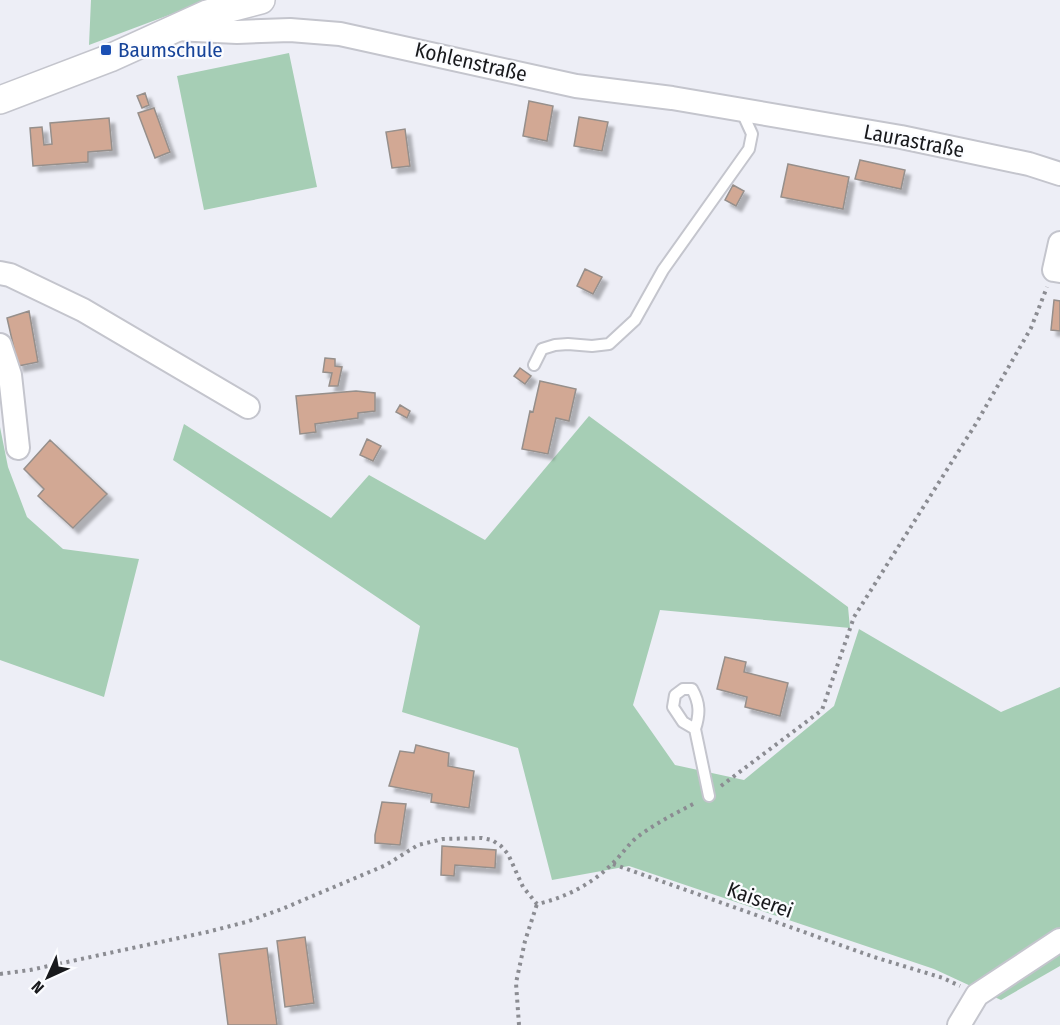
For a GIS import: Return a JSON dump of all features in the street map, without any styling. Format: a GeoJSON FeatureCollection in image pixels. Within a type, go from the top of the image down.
{"type":"FeatureCollection","features":[{"type":"Feature","properties":{"kind":"street","name":"Kohlenstraße"},"geometry":{"type":"LineString","coordinates":[[0,100],[100,62],[207,14],[261,0]]}},
{"type":"Feature","properties":{"kind":"street","name":"Kohlenstraße"},"geometry":{"type":"LineString","coordinates":[[174,29],[237,32],[290,30],[340,34],[576,86],[672,98],[766,114]]}},
{"type":"Feature","properties":{"kind":"street","name":"Laurastraße"},"geometry":{"type":"LineString","coordinates":[[766,114],[901,137],[1029,164],[1060,174]]}},
{"type":"Feature","properties":{"kind":"street"},"geometry":{"type":"LineString","coordinates":[[1057,270],[1060,243]]}},
{"type":"Feature","properties":{"kind":"street"},"geometry":{"type":"LineString","coordinates":[[0,273],[10,275],[83,310],[248,407]]}},
{"type":"Feature","properties":{"kind":"street"},"geometry":{"type":"LineString","coordinates":[[0,345],[10,375],[18,448]]}},
{"type":"Feature","properties":{"kind":"street"},"geometry":{"type":"LineString","coordinates":[[959,1025],[977,995],[1060,940]]}},
{"type":"Feature","properties":{"kind":"lane"},"geometry":{"type":"LineString","coordinates":[[534,364],[542,349],[555,345],[609,344],[635,320],[669,261],[749,149],[752,135],[741,110]]}},
{"type":"Feature","properties":{"kind":"lane"},"geometry":{"type":"LineString","coordinates":[[694,729],[709,796]]}},
{"type":"Feature","properties":{"kind":"path"},"geometry":{"type":"LineString","coordinates":[[822,710],[854,617],[977,422],[1026,337],[1057,270]]}},
{"type":"Feature","properties":{"kind":"path"},"geometry":{"type":"LineString","coordinates":[[0,974],[30,970],[231,926],[265,915],[386,865],[418,845],[443,839],[482,838],[492,840],[508,854],[523,887],[537,904],[525,941],[516,983],[519,1025]]}},
{"type":"Feature","properties":{"kind":"path","name":"Kaiserei"},"geometry":{"type":"LineString","coordinates":[[537,904],[564,897],[613,864],[874,957],[943,978],[977,995]]}},
{"type":"Feature","properties":{"kind":"green space"},"geometry":{"type":"Polygon","coordinates":[[[91,0],[209,0],[89,45],[91,0]]]}},
{"type":"Feature","properties":{"kind":"green space"},"geometry":{"type":"Polygon","coordinates":[[[289,53],[317,187],[204,210],[177,76],[289,53]]]}},
{"type":"Feature","properties":{"kind":"green space"},"geometry":{"type":"Polygon","coordinates":[[[589,416],[848,607],[850,628],[660,610],[633,705],[675,765],[744,780],[834,706],[859,629],[1001,712],[1060,687],[1060,966],[1001,1000],[934,969],[629,866],[552,880],[518,748],[402,712],[420,626],[173,460],[184,424],[331,518],[369,475],[485,540],[589,416]]]}},
{"type":"Feature","properties":{"kind":"green space"},"geometry":{"type":"Polygon","coordinates":[[[0,427],[8,467],[27,517],[63,549],[139,559],[104,697],[0,660],[0,427]]]}},
{"type":"Feature","properties":{"kind":"building"},"geometry":{"type":"Polygon","coordinates":[[[145,93],[149,105],[142,108],[137,96],[145,93]]]}},
{"type":"Feature","properties":{"kind":"building"},"geometry":{"type":"Polygon","coordinates":[[[529,101],[553,106],[547,141],[523,136],[529,101]]]}},
{"type":"Feature","properties":{"kind":"building"},"geometry":{"type":"Polygon","coordinates":[[[154,108],[170,152],[155,158],[138,113],[154,108]]]}},
{"type":"Feature","properties":{"kind":"building"},"geometry":{"type":"Polygon","coordinates":[[[579,117],[608,122],[602,151],[574,146],[579,117]]]}},
{"type":"Feature","properties":{"kind":"building"},"geometry":{"type":"Polygon","coordinates":[[[109,118],[112,150],[88,152],[88,162],[33,166],[30,128],[42,127],[44,145],[52,144],[50,123],[109,118]]]}},
{"type":"Feature","properties":{"kind":"building"},"geometry":{"type":"Polygon","coordinates":[[[405,129],[410,166],[392,168],[386,132],[405,129]]]}},
{"type":"Feature","properties":{"kind":"building"},"geometry":{"type":"Polygon","coordinates":[[[860,160],[905,170],[901,189],[855,179],[860,160]]]}},
{"type":"Feature","properties":{"kind":"building"},"geometry":{"type":"Polygon","coordinates":[[[788,164],[849,177],[843,209],[781,197],[788,164]]]}},
{"type":"Feature","properties":{"kind":"building"},"geometry":{"type":"Polygon","coordinates":[[[733,185],[744,191],[736,206],[725,200],[733,185]]]}},
{"type":"Feature","properties":{"kind":"building"},"geometry":{"type":"Polygon","coordinates":[[[585,269],[602,277],[593,294],[577,286],[585,269]]]}},
{"type":"Feature","properties":{"kind":"building"},"geometry":{"type":"Polygon","coordinates":[[[1054,300],[1060,301],[1060,331],[1051,330],[1054,300]]]}},
{"type":"Feature","properties":{"kind":"building"},"geometry":{"type":"Polygon","coordinates":[[[29,311],[38,362],[18,366],[7,318],[29,311]]]}},
{"type":"Feature","properties":{"kind":"building"},"geometry":{"type":"Polygon","coordinates":[[[325,358],[335,359],[335,366],[342,367],[338,386],[329,386],[332,373],[323,372],[325,358]]]}},
{"type":"Feature","properties":{"kind":"building"},"geometry":{"type":"Polygon","coordinates":[[[520,368],[531,376],[525,384],[514,376],[520,368]]]}},
{"type":"Feature","properties":{"kind":"building"},"geometry":{"type":"Polygon","coordinates":[[[540,381],[576,389],[569,421],[556,418],[548,454],[522,449],[530,411],[533,412],[540,381]]]}},
{"type":"Feature","properties":{"kind":"building"},"geometry":{"type":"Polygon","coordinates":[[[356,391],[375,393],[375,411],[358,413],[358,418],[315,424],[316,432],[300,434],[296,396],[356,391]]]}},
{"type":"Feature","properties":{"kind":"building"},"geometry":{"type":"Polygon","coordinates":[[[400,405],[410,411],[407,418],[396,412],[400,405]]]}},
{"type":"Feature","properties":{"kind":"building"},"geometry":{"type":"Polygon","coordinates":[[[367,439],[381,446],[373,461],[360,455],[367,439]]]}},
{"type":"Feature","properties":{"kind":"building"},"geometry":{"type":"Polygon","coordinates":[[[50,440],[107,494],[73,528],[38,496],[44,489],[24,469],[50,440]]]}},
{"type":"Feature","properties":{"kind":"building"},"geometry":{"type":"Polygon","coordinates":[[[725,657],[746,662],[744,672],[788,683],[780,716],[745,707],[747,697],[717,689],[725,657]]]}},
{"type":"Feature","properties":{"kind":"building"},"geometry":{"type":"Polygon","coordinates":[[[416,745],[449,753],[448,766],[474,771],[469,808],[431,802],[432,794],[389,786],[400,751],[414,753],[416,745]]]}},
{"type":"Feature","properties":{"kind":"building"},"geometry":{"type":"Polygon","coordinates":[[[382,802],[406,804],[400,845],[375,843],[382,802]]]}},
{"type":"Feature","properties":{"kind":"building"},"geometry":{"type":"Polygon","coordinates":[[[442,846],[496,850],[495,868],[455,865],[454,876],[441,875],[442,846]]]}},
{"type":"Feature","properties":{"kind":"building"},"geometry":{"type":"Polygon","coordinates":[[[305,937],[314,1003],[285,1007],[277,941],[305,937]]]}},
{"type":"Feature","properties":{"kind":"building"},"geometry":{"type":"Polygon","coordinates":[[[267,948],[277,1025],[228,1025],[219,954],[267,948]]]}},
{"type":"Feature","properties":{"kind":"place","name":"Baumschule"},"geometry":{"type":"Point","coordinates":[106,50]}}]}
